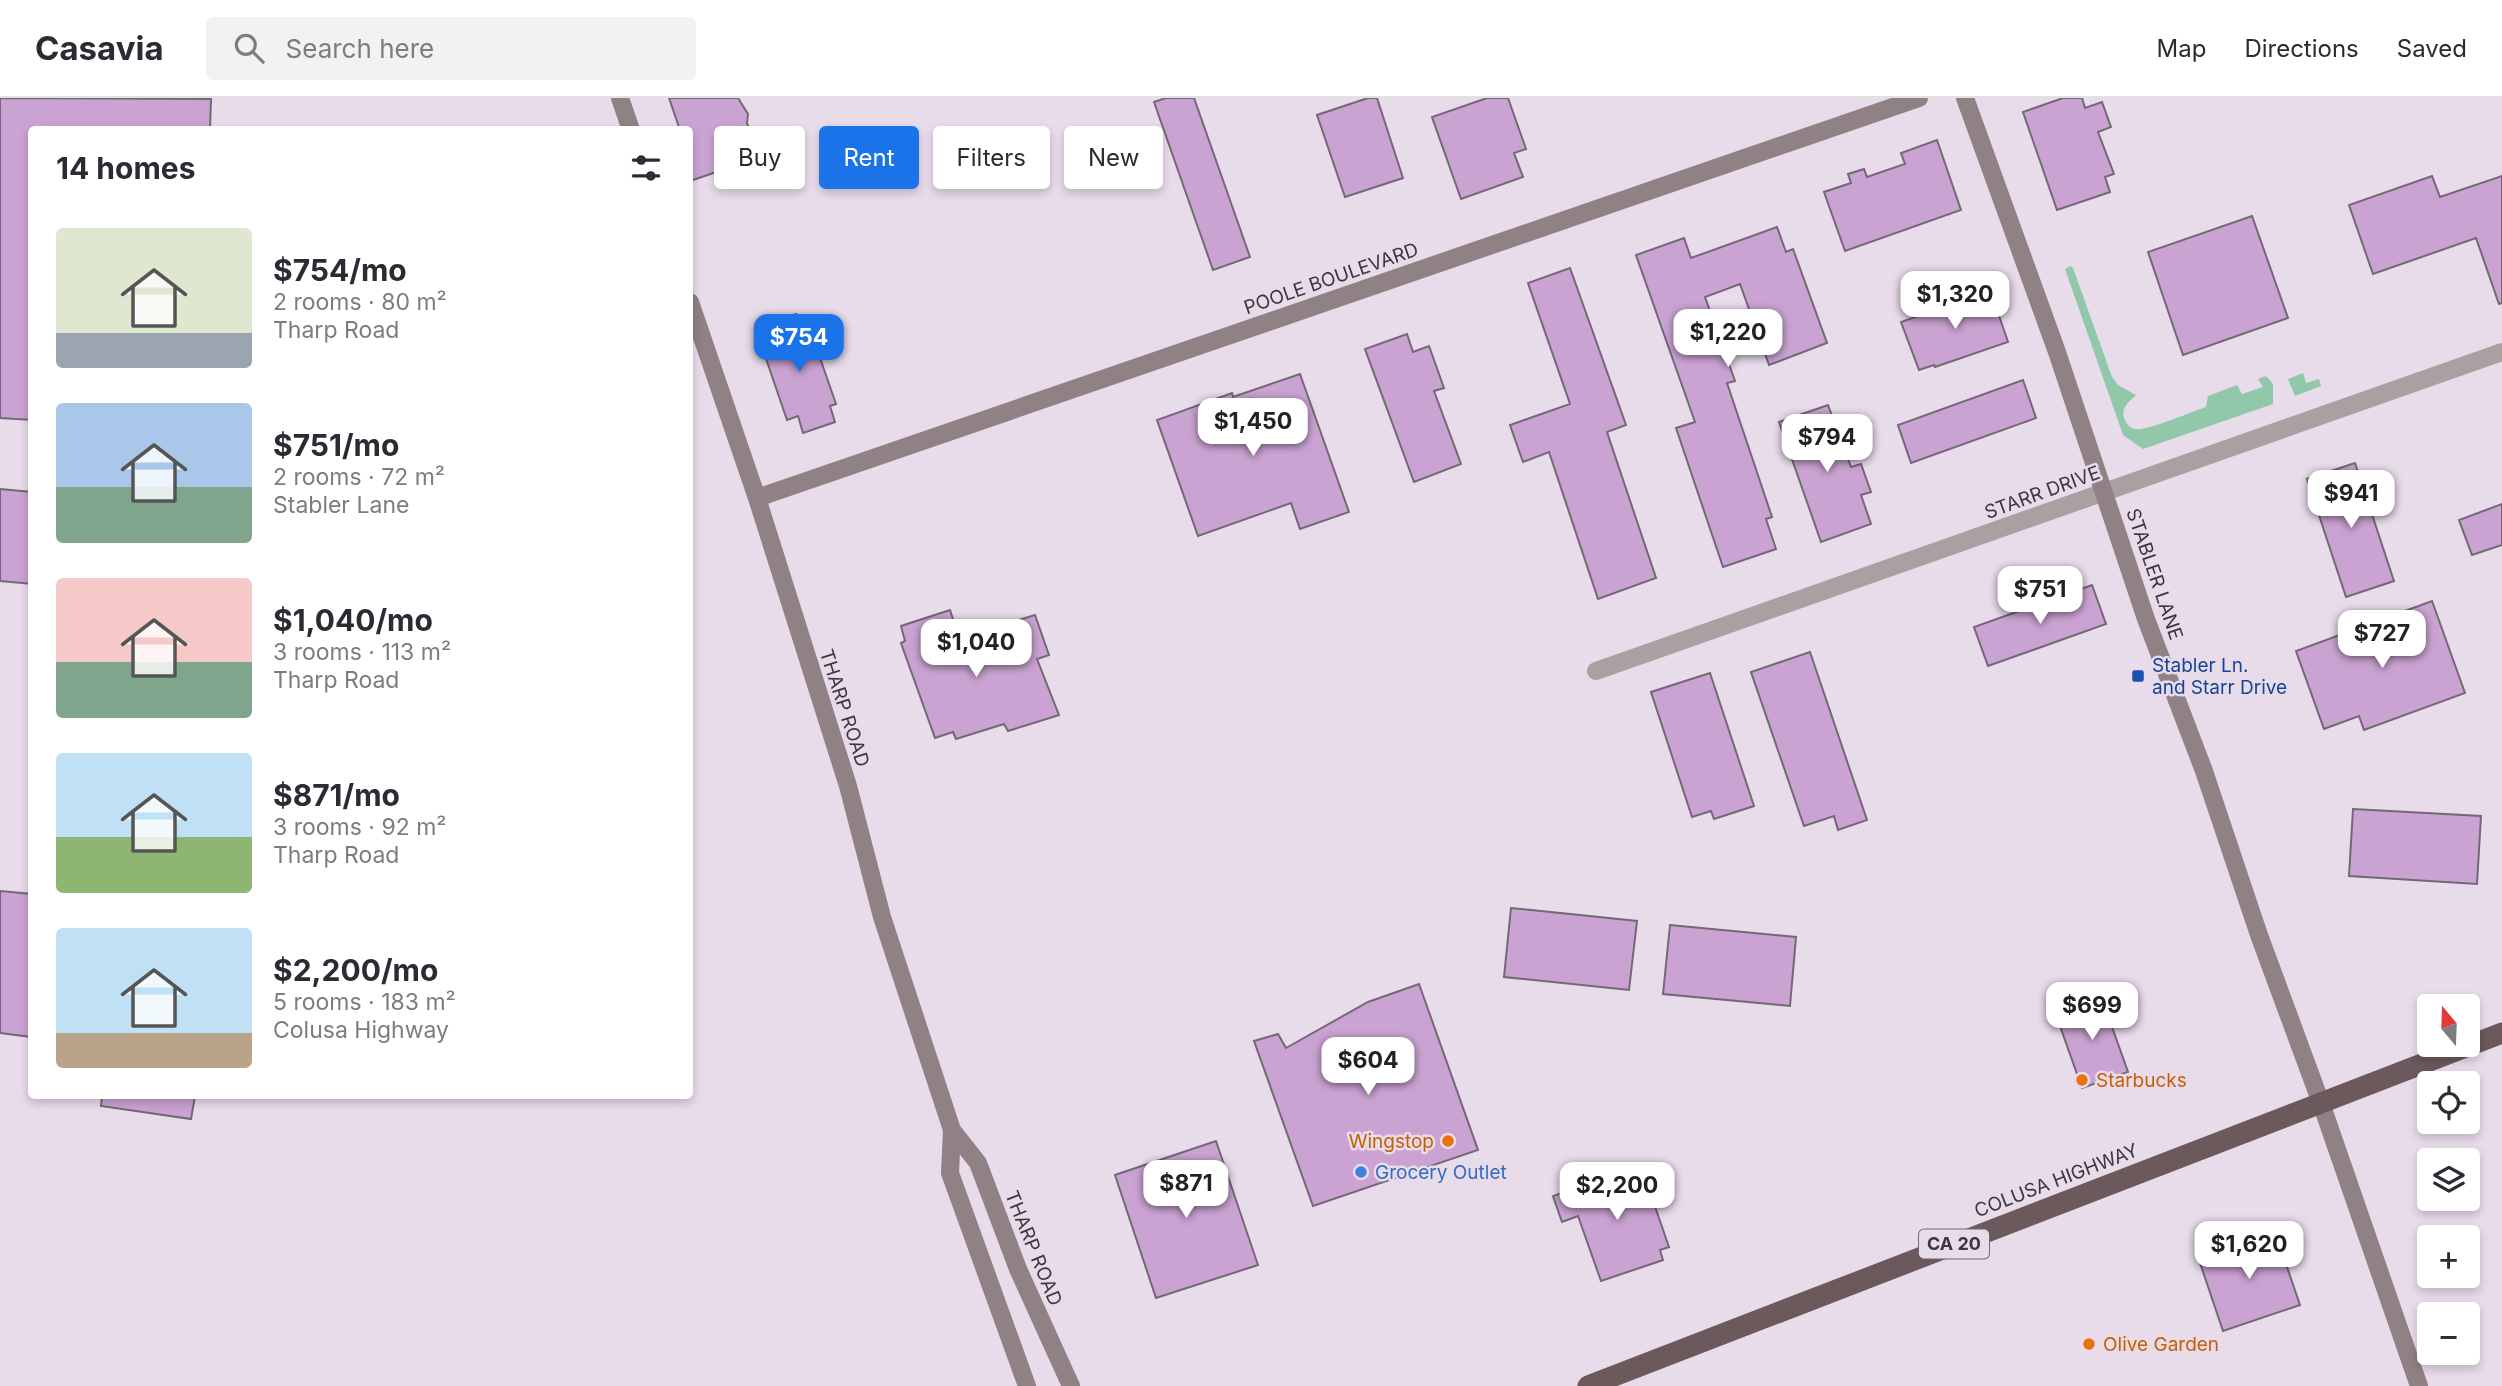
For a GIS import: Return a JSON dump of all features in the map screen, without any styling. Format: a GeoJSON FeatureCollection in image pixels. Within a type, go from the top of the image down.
{"type":"FeatureCollection","features":[{"type":"Feature","properties":{"kind":"highway","name":"COLUSA HIGHWAY"},"geometry":{"type":"LineString","coordinates":[[1588,1386],[2502,1033]]}},
{"type":"Feature","properties":{"kind":"street"},"geometry":{"type":"LineString","coordinates":[[620,98],[630,126]]}},
{"type":"Feature","properties":{"kind":"street","name":"POOLE BOULEVARD"},"geometry":{"type":"LineString","coordinates":[[757,498],[1919,98]]}},
{"type":"Feature","properties":{"kind":"street","name":"STABLER LANE"},"geometry":{"type":"LineString","coordinates":[[1965,98],[2105,492],[2147,619],[2201,761],[2259,935],[2419,1386]]}},
{"type":"Feature","properties":{"kind":"street","name":"THARP ROAD"},"geometry":{"type":"LineString","coordinates":[[693,311],[757,498],[848,786],[882,917],[952,1130],[978,1163],[1018,1269],[1071,1386]]}},
{"type":"Feature","properties":{"kind":"street","name":"STARR DRIVE"},"geometry":{"type":"LineString","coordinates":[[1595,671],[2502,352]]}},
{"type":"Feature","properties":{"kind":"street","name":"THARP ROAD"},"geometry":{"type":"LineString","coordinates":[[952,1130],[950,1173],[1027,1386]]}},
{"type":"Feature","properties":{"kind":"green space"},"geometry":{"type":"Polygon","coordinates":[[[2070,266],[2112,377],[2118,385],[2136,395],[2126,405],[2123,414],[2131,427],[2150,427],[2206,407],[2208,396],[2237,385],[2242,394],[2263,387],[2258,379],[2266,376],[2273,384],[2273,404],[2143,449],[2123,435],[2065,269],[2070,266]]]}},
{"type":"Feature","properties":{"kind":"green space"},"geometry":{"type":"Polygon","coordinates":[[[2303,373],[2306,383],[2319,379],[2321,386],[2295,396],[2288,379],[2303,373]]]}},
{"type":"Feature","properties":{"kind":"building"},"geometry":{"type":"Polygon","coordinates":[[[0,98],[211,99],[210,126],[28,126],[28,420],[0,418],[0,98]]]}},
{"type":"Feature","properties":{"kind":"building"},"geometry":{"type":"Polygon","coordinates":[[[669,98],[738,98],[748,114],[748,126],[714,126],[714,173],[693,180],[693,126],[679,126],[669,98]]]}},
{"type":"Feature","properties":{"kind":"building"},"geometry":{"type":"Polygon","coordinates":[[[1166,98],[1194,98],[1250,257],[1213,270],[1154,102],[1166,98]]]}},
{"type":"Feature","properties":{"kind":"building"},"geometry":{"type":"Polygon","coordinates":[[[1368,98],[1377,98],[1403,178],[1345,197],[1317,115],[1368,98]]]}},
{"type":"Feature","properties":{"kind":"building"},"geometry":{"type":"Polygon","coordinates":[[[1487,98],[1508,98],[1526,149],[1514,153],[1523,177],[1461,199],[1432,117],[1487,98]]]}},
{"type":"Feature","properties":{"kind":"building"},"geometry":{"type":"Polygon","coordinates":[[[2063,98],[2082,98],[2085,108],[2102,102],[2111,127],[2098,132],[2114,174],[2105,177],[2110,192],[2057,210],[2023,112],[2063,98]]]}},
{"type":"Feature","properties":{"kind":"building"},"geometry":{"type":"Polygon","coordinates":[[[1937,140],[1961,210],[1845,251],[1824,192],[1851,183],[1848,174],[1864,169],[1867,177],[1905,164],[1901,153],[1937,140]]]}},
{"type":"Feature","properties":{"kind":"building"},"geometry":{"type":"Polygon","coordinates":[[[2432,176],[2440,197],[2502,176],[2502,303],[2499,304],[2476,238],[2373,274],[2349,205],[2432,176]]]}},
{"type":"Feature","properties":{"kind":"building"},"geometry":{"type":"Polygon","coordinates":[[[2252,216],[2288,318],[2183,355],[2148,252],[2252,216]]]}},
{"type":"Feature","properties":{"kind":"building"},"geometry":{"type":"Polygon","coordinates":[[[1777,227],[1786,252],[1793,249],[1827,343],[1769,365],[1740,284],[1705,297],[1735,381],[1727,383],[1772,517],[1766,519],[1776,549],[1723,567],[1676,428],[1695,422],[1636,255],[1684,238],[1691,258],[1777,227]]]}},
{"type":"Feature","properties":{"kind":"building"},"geometry":{"type":"Polygon","coordinates":[[[1570,268],[1626,425],[1607,432],[1656,578],[1598,599],[1549,452],[1523,462],[1510,425],[1570,404],[1528,283],[1570,268]]]}},
{"type":"Feature","properties":{"kind":"building"},"geometry":{"type":"Polygon","coordinates":[[[1990,290],[2008,342],[1919,370],[1901,322],[1990,290]]]}},
{"type":"Feature","properties":{"kind":"building"},"geometry":{"type":"Polygon","coordinates":[[[796,314],[803,335],[811,332],[836,404],[830,406],[835,422],[803,433],[798,416],[787,420],[762,347],[770,344],[763,325],[796,314]]]}},
{"type":"Feature","properties":{"kind":"building"},"geometry":{"type":"Polygon","coordinates":[[[1407,334],[1413,352],[1429,346],[1444,388],[1434,391],[1461,464],[1414,482],[1365,349],[1407,334]]]}},
{"type":"Feature","properties":{"kind":"building"},"geometry":{"type":"Polygon","coordinates":[[[1300,374],[1349,512],[1300,529],[1291,503],[1198,536],[1157,420],[1232,393],[1233,397],[1300,374]]]}},
{"type":"Feature","properties":{"kind":"building"},"geometry":{"type":"Polygon","coordinates":[[[2023,380],[2036,418],[1911,463],[1898,425],[2023,380]]]}},
{"type":"Feature","properties":{"kind":"building"},"geometry":{"type":"Polygon","coordinates":[[[1828,405],[1851,467],[1861,464],[1871,492],[1861,495],[1871,524],[1821,542],[1779,422],[1828,405]]]}},
{"type":"Feature","properties":{"kind":"building"},"geometry":{"type":"Polygon","coordinates":[[[2355,463],[2394,581],[2346,597],[2307,479],[2355,463]]]}},
{"type":"Feature","properties":{"kind":"building"},"geometry":{"type":"Polygon","coordinates":[[[0,489],[28,492],[28,584],[0,581],[0,489]]]}},
{"type":"Feature","properties":{"kind":"building"},"geometry":{"type":"Polygon","coordinates":[[[2502,504],[2502,545],[2472,555],[2459,520],[2502,504]]]}},
{"type":"Feature","properties":{"kind":"building"},"geometry":{"type":"Polygon","coordinates":[[[2092,585],[2106,624],[1988,666],[1974,627],[2092,585]]]}},
{"type":"Feature","properties":{"kind":"building"},"geometry":{"type":"Polygon","coordinates":[[[2432,601],[2465,693],[2364,730],[2359,716],[2324,729],[2296,651],[2432,601]]]}},
{"type":"Feature","properties":{"kind":"building"},"geometry":{"type":"Polygon","coordinates":[[[950,610],[955,625],[961,622],[976,666],[1026,651],[1015,621],[1035,615],[1049,655],[1037,659],[1059,715],[1008,731],[1004,724],[956,739],[953,732],[935,738],[901,643],[905,641],[901,626],[950,610]]]}},
{"type":"Feature","properties":{"kind":"building"},"geometry":{"type":"Polygon","coordinates":[[[1810,652],[1867,820],[1838,830],[1834,816],[1804,826],[1751,672],[1810,652]]]}},
{"type":"Feature","properties":{"kind":"building"},"geometry":{"type":"Polygon","coordinates":[[[1710,673],[1754,806],[1714,819],[1711,811],[1692,817],[1651,692],[1710,673]]]}},
{"type":"Feature","properties":{"kind":"building"},"geometry":{"type":"Polygon","coordinates":[[[2353,809],[2481,816],[2477,884],[2349,876],[2353,809]]]}},
{"type":"Feature","properties":{"kind":"building"},"geometry":{"type":"Polygon","coordinates":[[[0,891],[28,894],[28,1036],[0,1033],[0,891]]]}},
{"type":"Feature","properties":{"kind":"building"},"geometry":{"type":"Polygon","coordinates":[[[1511,908],[1637,921],[1629,990],[1504,977],[1511,908]]]}},
{"type":"Feature","properties":{"kind":"building"},"geometry":{"type":"Polygon","coordinates":[[[1670,925],[1796,937],[1790,1006],[1663,994],[1670,925]]]}},
{"type":"Feature","properties":{"kind":"building"},"geometry":{"type":"Polygon","coordinates":[[[1419,984],[1478,1150],[1313,1206],[1254,1041],[1278,1034],[1286,1048],[1368,1002],[1419,984]]]}},
{"type":"Feature","properties":{"kind":"building"},"geometry":{"type":"Polygon","coordinates":[[[2101,996],[2128,1072],[2082,1088],[2055,1012],[2101,996]]]}},
{"type":"Feature","properties":{"kind":"building"},"geometry":{"type":"Polygon","coordinates":[[[102,1099],[194,1099],[191,1119],[101,1106],[102,1099]]]}},
{"type":"Feature","properties":{"kind":"building"},"geometry":{"type":"Polygon","coordinates":[[[1216,1141],[1258,1265],[1156,1298],[1115,1175],[1216,1141]]]}},
{"type":"Feature","properties":{"kind":"building"},"geometry":{"type":"Polygon","coordinates":[[[1641,1166],[1669,1247],[1660,1250],[1663,1260],[1601,1281],[1578,1216],[1562,1222],[1553,1196],[1641,1166]]]}},
{"type":"Feature","properties":{"kind":"building"},"geometry":{"type":"Polygon","coordinates":[[[2275,1232],[2300,1305],[2223,1331],[2198,1257],[2275,1232]]]}},
{"type":"Feature","properties":{"kind":"place","name":"Stabler Ln. and Starr Drive"},"geometry":{"type":"Point","coordinates":[2138,676]}},
{"type":"Feature","properties":{"kind":"place","name":"Starbucks"},"geometry":{"type":"Point","coordinates":[2082,1080]}},
{"type":"Feature","properties":{"kind":"place","name":"Wingstop"},"geometry":{"type":"Point","coordinates":[1448,1141]}},
{"type":"Feature","properties":{"kind":"place","name":"Grocery Outlet"},"geometry":{"type":"Point","coordinates":[1361,1172]}},
{"type":"Feature","properties":{"kind":"place","name":"Olive Garden"},"geometry":{"type":"Point","coordinates":[2089,1344]}}]}
